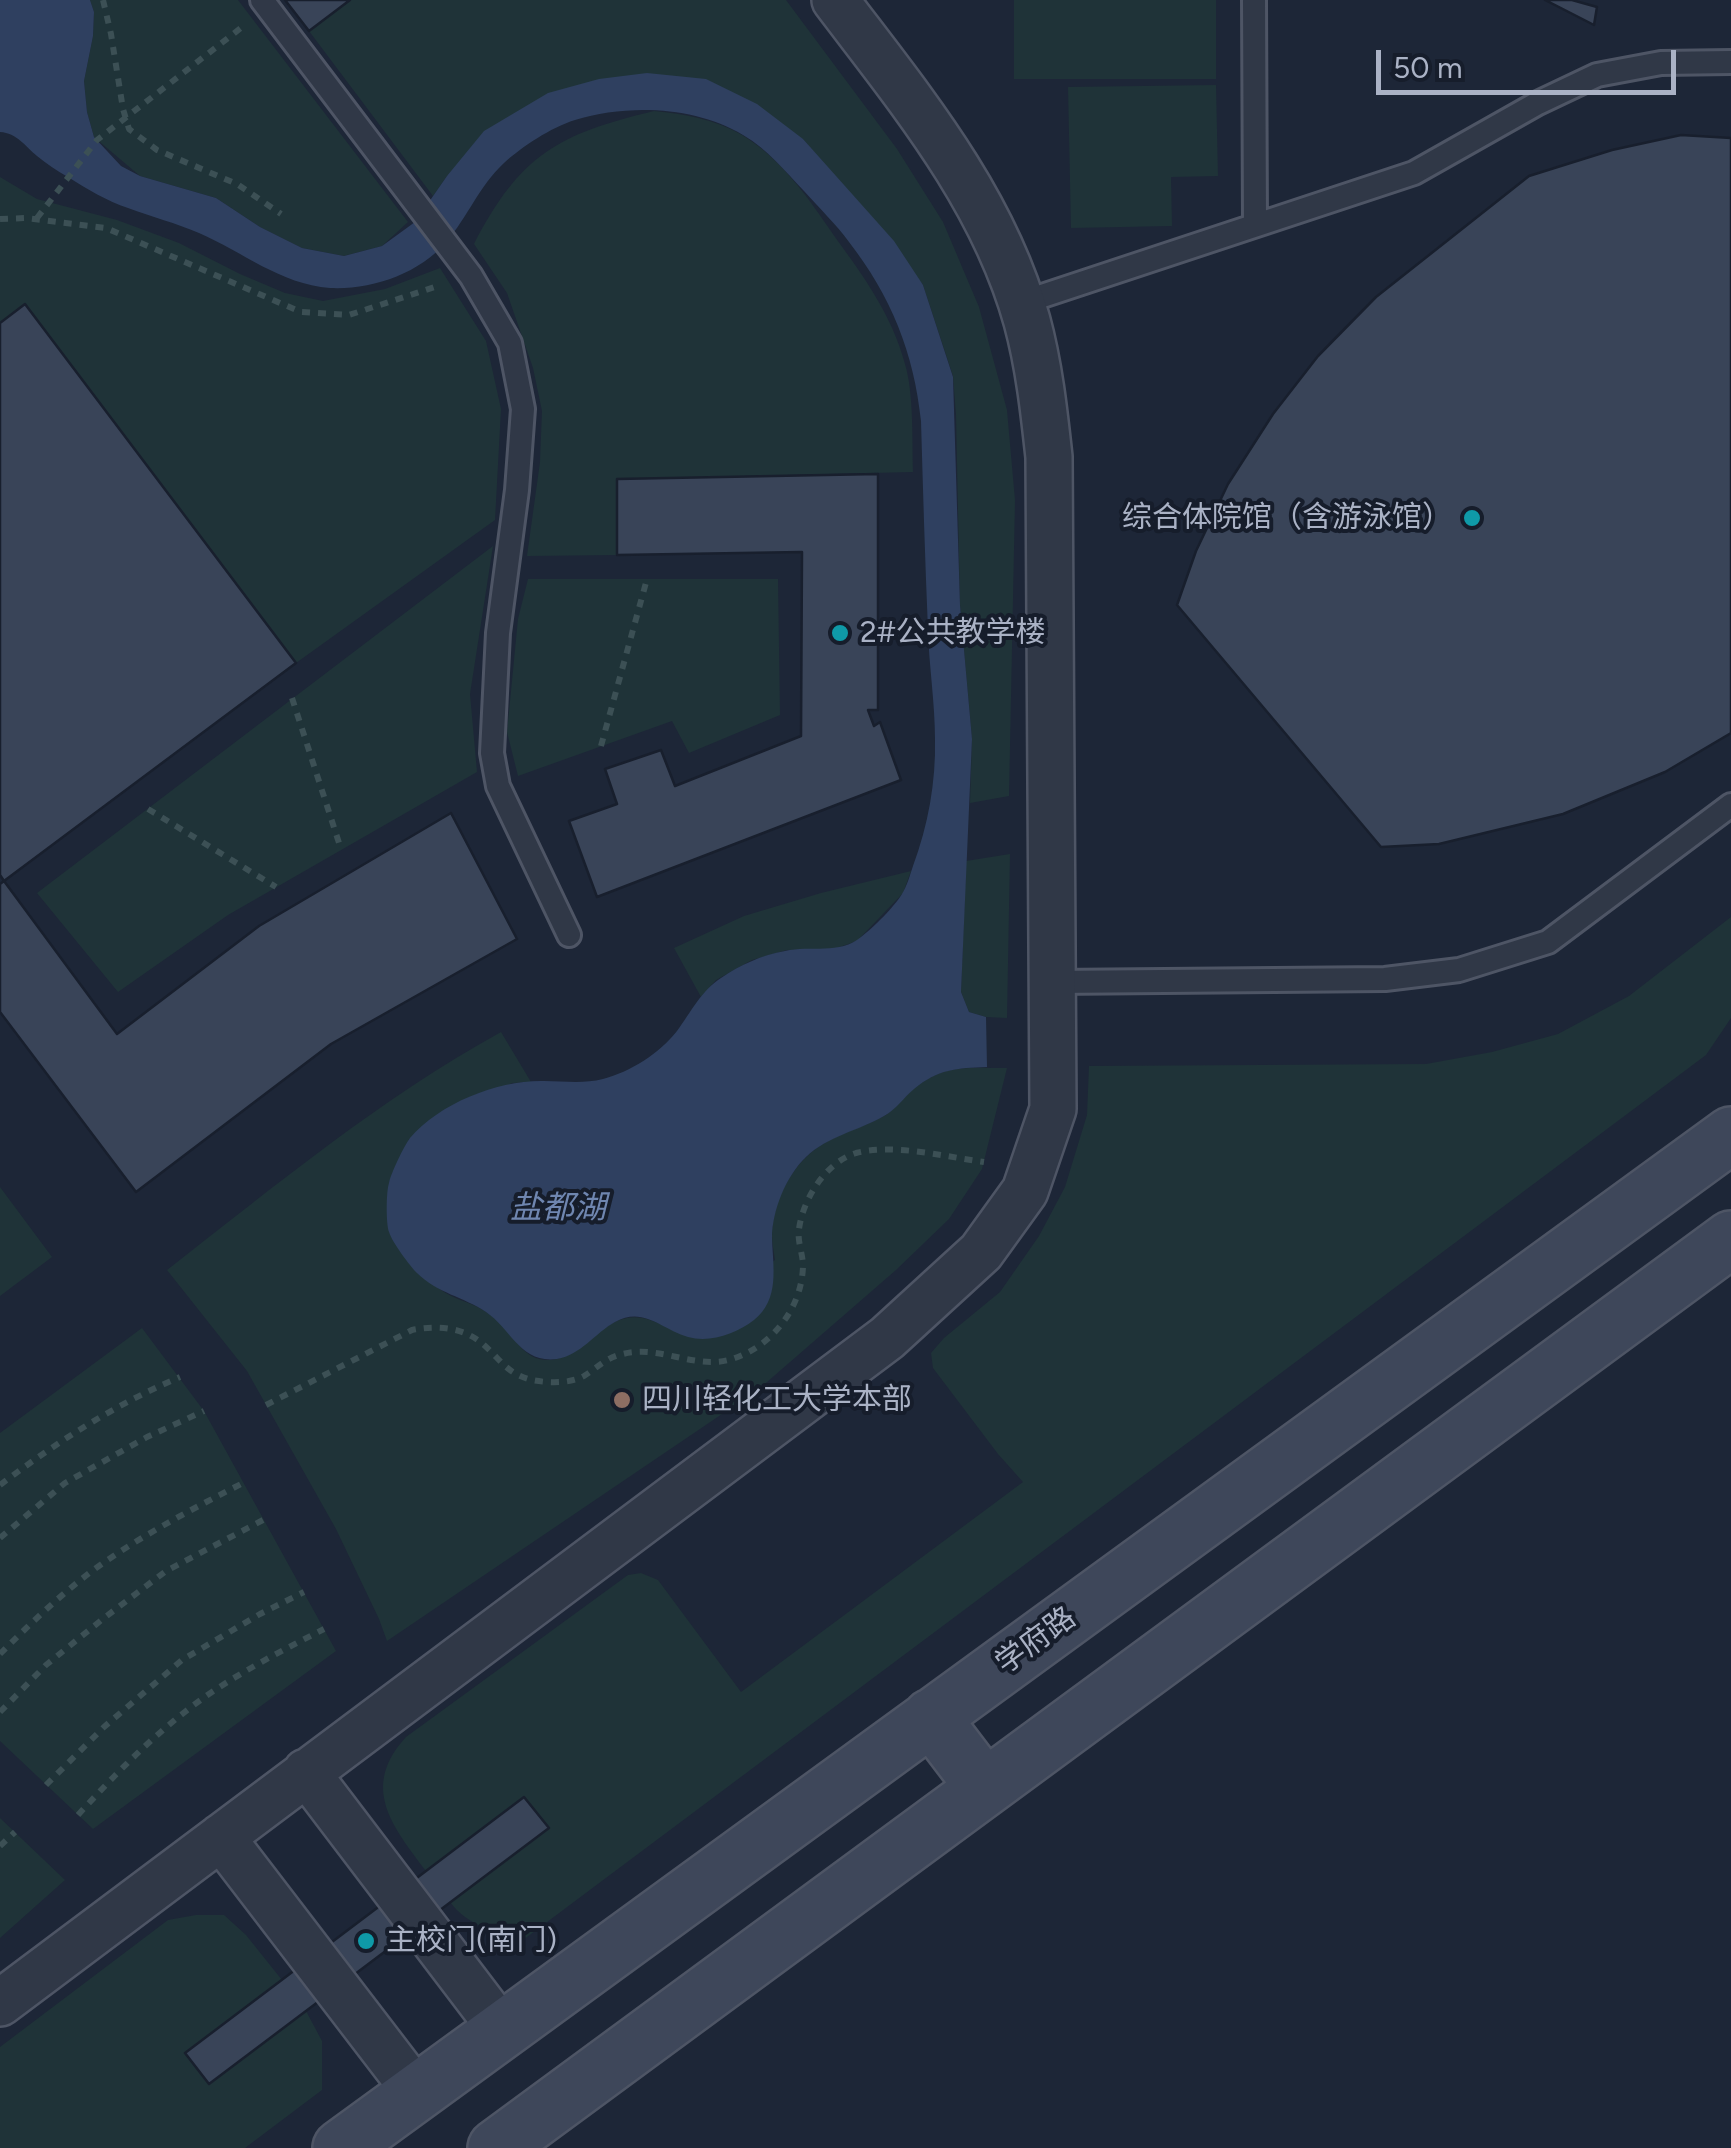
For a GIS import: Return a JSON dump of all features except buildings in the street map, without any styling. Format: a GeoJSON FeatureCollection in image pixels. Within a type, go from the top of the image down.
{"type":"FeatureCollection","features":[{"type":"Feature","properties":{"kind":"main road","name":"学府路"},"geometry":{"type":"LineString","coordinates":[[341,2148],[1731,1135]]}},
{"type":"Feature","properties":{"kind":"main road"},"geometry":{"type":"LineString","coordinates":[[496,2148],[1731,1240]]}},
{"type":"Feature","properties":{"kind":"main road"},"geometry":{"type":"LineString","coordinates":[[931,1717],[985,1788]]}},
{"type":"Feature","properties":{"kind":"street"},"geometry":{"type":"LineString","coordinates":[[0,2003],[887,1338],[981,1252],[1025,1190],[1052,1110],[1048,457],[1042,389],[1027,320],[1000,248],[965,177],[835,0]]}},
{"type":"Feature","properties":{"kind":"street"},"geometry":{"type":"LineString","coordinates":[[306,1772],[502,2030]]}},
{"type":"Feature","properties":{"kind":"street"},"geometry":{"type":"LineString","coordinates":[[221,1837],[416,2093]]}},
{"type":"Feature","properties":{"kind":"lane"},"geometry":{"type":"LineString","coordinates":[[1254,0],[1255,224]]}},
{"type":"Feature","properties":{"kind":"lane"},"geometry":{"type":"LineString","coordinates":[[265,4],[471,276],[510,343],[522,408],[517,490],[498,633],[492,753],[498,786],[569,935]]}},
{"type":"Feature","properties":{"kind":"lane"},"geometry":{"type":"LineString","coordinates":[[1021,304],[1414,173],[1538,102],[1597,75],[1661,63],[1731,62]]}},
{"type":"Feature","properties":{"kind":"lane"},"geometry":{"type":"LineString","coordinates":[[1052,982],[1385,979],[1459,970],[1548,942],[1731,804]]}},
{"type":"Feature","properties":{"kind":"path"},"geometry":{"type":"LineString","coordinates":[[103,0],[130,128],[157,150],[236,184],[281,214]]}},
{"type":"Feature","properties":{"kind":"path"},"geometry":{"type":"LineString","coordinates":[[36,219],[97,140],[265,4]]}},
{"type":"Feature","properties":{"kind":"path"},"geometry":{"type":"LineString","coordinates":[[0,219],[36,219],[106,228],[301,312],[349,315],[471,276]]}},
{"type":"Feature","properties":{"kind":"path"},"geometry":{"type":"LineString","coordinates":[[601,746],[646,579]]}},
{"type":"Feature","properties":{"kind":"path"},"geometry":{"type":"LineString","coordinates":[[292,698],[342,849]]}},
{"type":"Feature","properties":{"kind":"path"},"geometry":{"type":"LineString","coordinates":[[148,809],[276,887]]}},
{"type":"Feature","properties":{"kind":"path"},"geometry":{"type":"LineString","coordinates":[[266,1405],[412,1330],[431,1326],[472,1336],[500,1364],[519,1377],[538,1382],[581,1378],[604,1361],[625,1353],[653,1353],[696,1363],[733,1360],[766,1343],[800,1294],[803,1264],[799,1230],[809,1197],[821,1177],[840,1161],[856,1153],[891,1149],[984,1162]]}},
{"type":"Feature","properties":{"kind":"path"},"geometry":{"type":"LineString","coordinates":[[0,1485],[59,1440],[180,1377]]}},
{"type":"Feature","properties":{"kind":"path"},"geometry":{"type":"LineString","coordinates":[[0,1538],[65,1483],[147,1437],[204,1411]]}},
{"type":"Feature","properties":{"kind":"path"},"geometry":{"type":"LineString","coordinates":[[0,1654],[42,1612],[105,1562],[167,1522],[243,1482]]}},
{"type":"Feature","properties":{"kind":"path"},"geometry":{"type":"LineString","coordinates":[[0,1712],[46,1666],[166,1571],[263,1520]]}},
{"type":"Feature","properties":{"kind":"path"},"geometry":{"type":"LineString","coordinates":[[46,1785],[104,1726],[182,1660],[304,1592]]}},
{"type":"Feature","properties":{"kind":"path"},"geometry":{"type":"LineString","coordinates":[[78,1815],[123,1766],[206,1696],[324,1629]]}},
{"type":"Feature","properties":{"kind":"path"},"geometry":{"type":"LineString","coordinates":[[0,1846],[15,1832]]}},
{"type":"Feature","properties":{"kind":"green space"},"geometry":{"type":"Polygon","coordinates":[[[90,0],[238,0],[408,222],[382,246],[344,256],[302,248],[216,198],[140,176],[94,137],[84,81],[93,36],[90,0]]]}},
{"type":"Feature","properties":{"kind":"green space"},"geometry":{"type":"Polygon","coordinates":[[[351,0],[786,0],[897,149],[943,222],[979,307],[1007,410],[1015,500],[1009,796],[970,803],[972,739],[960,605],[953,376],[923,285],[803,139],[647,73],[447,176],[433,196],[309,31],[351,0]]]}},
{"type":"Feature","properties":{"kind":"green space"},"geometry":{"type":"Polygon","coordinates":[[[1014,0],[1216,0],[1216,79],[1014,79],[1014,0]]]}},
{"type":"Feature","properties":{"kind":"green space"},"geometry":{"type":"Polygon","coordinates":[[[1216,85],[1218,176],[1171,177],[1172,226],[1071,228],[1068,87],[1216,85]]]}},
{"type":"Feature","properties":{"kind":"green space"},"geometry":{"type":"Polygon","coordinates":[[[654,111],[699,118],[742,135],[782,168],[815,208],[876,297],[893,329],[910,389],[913,472],[618,479],[617,555],[527,556],[540,462],[542,411],[533,368],[507,293],[474,244],[508,189],[545,153],[592,129],[654,111]]]}},
{"type":"Feature","properties":{"kind":"green space"},"geometry":{"type":"Polygon","coordinates":[[[0,177],[37,199],[117,220],[179,243],[285,293],[323,301],[385,289],[440,268],[486,341],[501,409],[495,520],[296,663],[26,305],[0,323],[0,177]]]}},
{"type":"Feature","properties":{"kind":"green space"},"geometry":{"type":"Polygon","coordinates":[[[493,546],[470,694],[477,772],[228,915],[118,992],[37,893],[493,546]]]}},
{"type":"Feature","properties":{"kind":"green space"},"geometry":{"type":"Polygon","coordinates":[[[528,579],[778,579],[780,715],[689,753],[672,721],[518,776],[507,732],[518,619],[528,579]]]}},
{"type":"Feature","properties":{"kind":"green space"},"geometry":{"type":"Polygon","coordinates":[[[1010,854],[1007,1018],[986,1017],[969,1012],[961,992],[966,861],[1010,854]]]}},
{"type":"Feature","properties":{"kind":"green space"},"geometry":{"type":"Polygon","coordinates":[[[911,871],[903,893],[857,941],[834,949],[787,950],[752,960],[716,980],[701,997],[674,948],[744,916],[911,871]]]}},
{"type":"Feature","properties":{"kind":"green space"},"geometry":{"type":"Polygon","coordinates":[[[1731,917],[1731,1018],[1706,1055],[523,1940],[474,1922],[450,1902],[548,1829],[524,1798],[426,1871],[402,1838],[386,1806],[383,1790],[392,1755],[406,1737],[628,1575],[641,1573],[658,1580],[741,1692],[1023,1482],[933,1368],[931,1353],[1000,1292],[1039,1236],[1065,1187],[1087,1115],[1089,1066],[1426,1064],[1492,1052],[1558,1034],[1629,996],[1731,917]]]}},
{"type":"Feature","properties":{"kind":"green space"},"geometry":{"type":"Polygon","coordinates":[[[501,1032],[531,1082],[512,1083],[409,1139],[389,1183],[389,1232],[435,1286],[490,1315],[530,1355],[546,1360],[562,1357],[619,1320],[640,1318],[666,1327],[775,1260],[773,1223],[781,1195],[796,1169],[816,1148],[884,1116],[935,1075],[957,1069],[1007,1068],[982,1169],[949,1219],[896,1270],[759,1389],[387,1641],[336,1529],[247,1371],[167,1270],[371,1114],[501,1032]]]}},
{"type":"Feature","properties":{"kind":"green space"},"geometry":{"type":"Polygon","coordinates":[[[0,1187],[52,1257],[0,1296],[0,1187]]]}},
{"type":"Feature","properties":{"kind":"green space"},"geometry":{"type":"Polygon","coordinates":[[[142,1328],[204,1411],[336,1651],[93,1829],[0,1741],[0,1433],[142,1328]]]}},
{"type":"Feature","properties":{"kind":"green space"},"geometry":{"type":"Polygon","coordinates":[[[0,1818],[65,1880],[0,1938],[0,1818]]]}},
{"type":"Feature","properties":{"kind":"green space"},"geometry":{"type":"Polygon","coordinates":[[[224,1915],[246,1935],[282,1980],[185,2054],[209,2084],[306,2011],[322,2041],[322,2090],[245,2148],[0,2148],[0,2047],[168,1920],[224,1915]]]}},
{"type":"Feature","properties":{"kind":"water","name":"盐都湖"},"geometry":{"type":"Polygon","coordinates":[[[0,0],[90,0],[93,36],[84,81],[94,137],[121,166],[140,176],[216,198],[302,248],[344,256],[382,246],[415,222],[484,131],[548,93],[599,79],[647,73],[706,79],[757,104],[803,139],[894,241],[923,285],[953,377],[960,605],[972,739],[961,992],[969,1012],[986,1017],[987,1067],[957,1069],[931,1077],[889,1113],[824,1144],[806,1157],[786,1184],[774,1217],[773,1282],[768,1303],[754,1320],[739,1329],[714,1338],[696,1339],[644,1318],[625,1318],[566,1357],[534,1356],[486,1312],[433,1285],[414,1270],[389,1232],[388,1187],[410,1138],[453,1104],[508,1085],[588,1081],[624,1072],[662,1047],[708,989],[728,973],[776,953],[853,943],[883,917],[904,891],[930,804],[935,725],[918,396],[898,326],[877,283],[833,222],[752,141],[704,118],[638,110],[575,120],[528,144],[495,172],[446,242],[408,271],[378,283],[346,288],[295,280],[199,233],[105,198],[52,167],[16,137],[0,132],[0,0]]]}},
{"type":"Feature","properties":{"kind":"place","name":"综合体院馆（含游泳馆）"},"geometry":{"type":"Point","coordinates":[1472,518]}},
{"type":"Feature","properties":{"kind":"place","name":"2#公共教学楼"},"geometry":{"type":"Point","coordinates":[840,633]}},
{"type":"Feature","properties":{"kind":"place","name":"四川轻化工大学本部"},"geometry":{"type":"Point","coordinates":[622,1400]}},
{"type":"Feature","properties":{"kind":"place","name":"主校门(南门)"},"geometry":{"type":"Point","coordinates":[366,1941]}}]}
